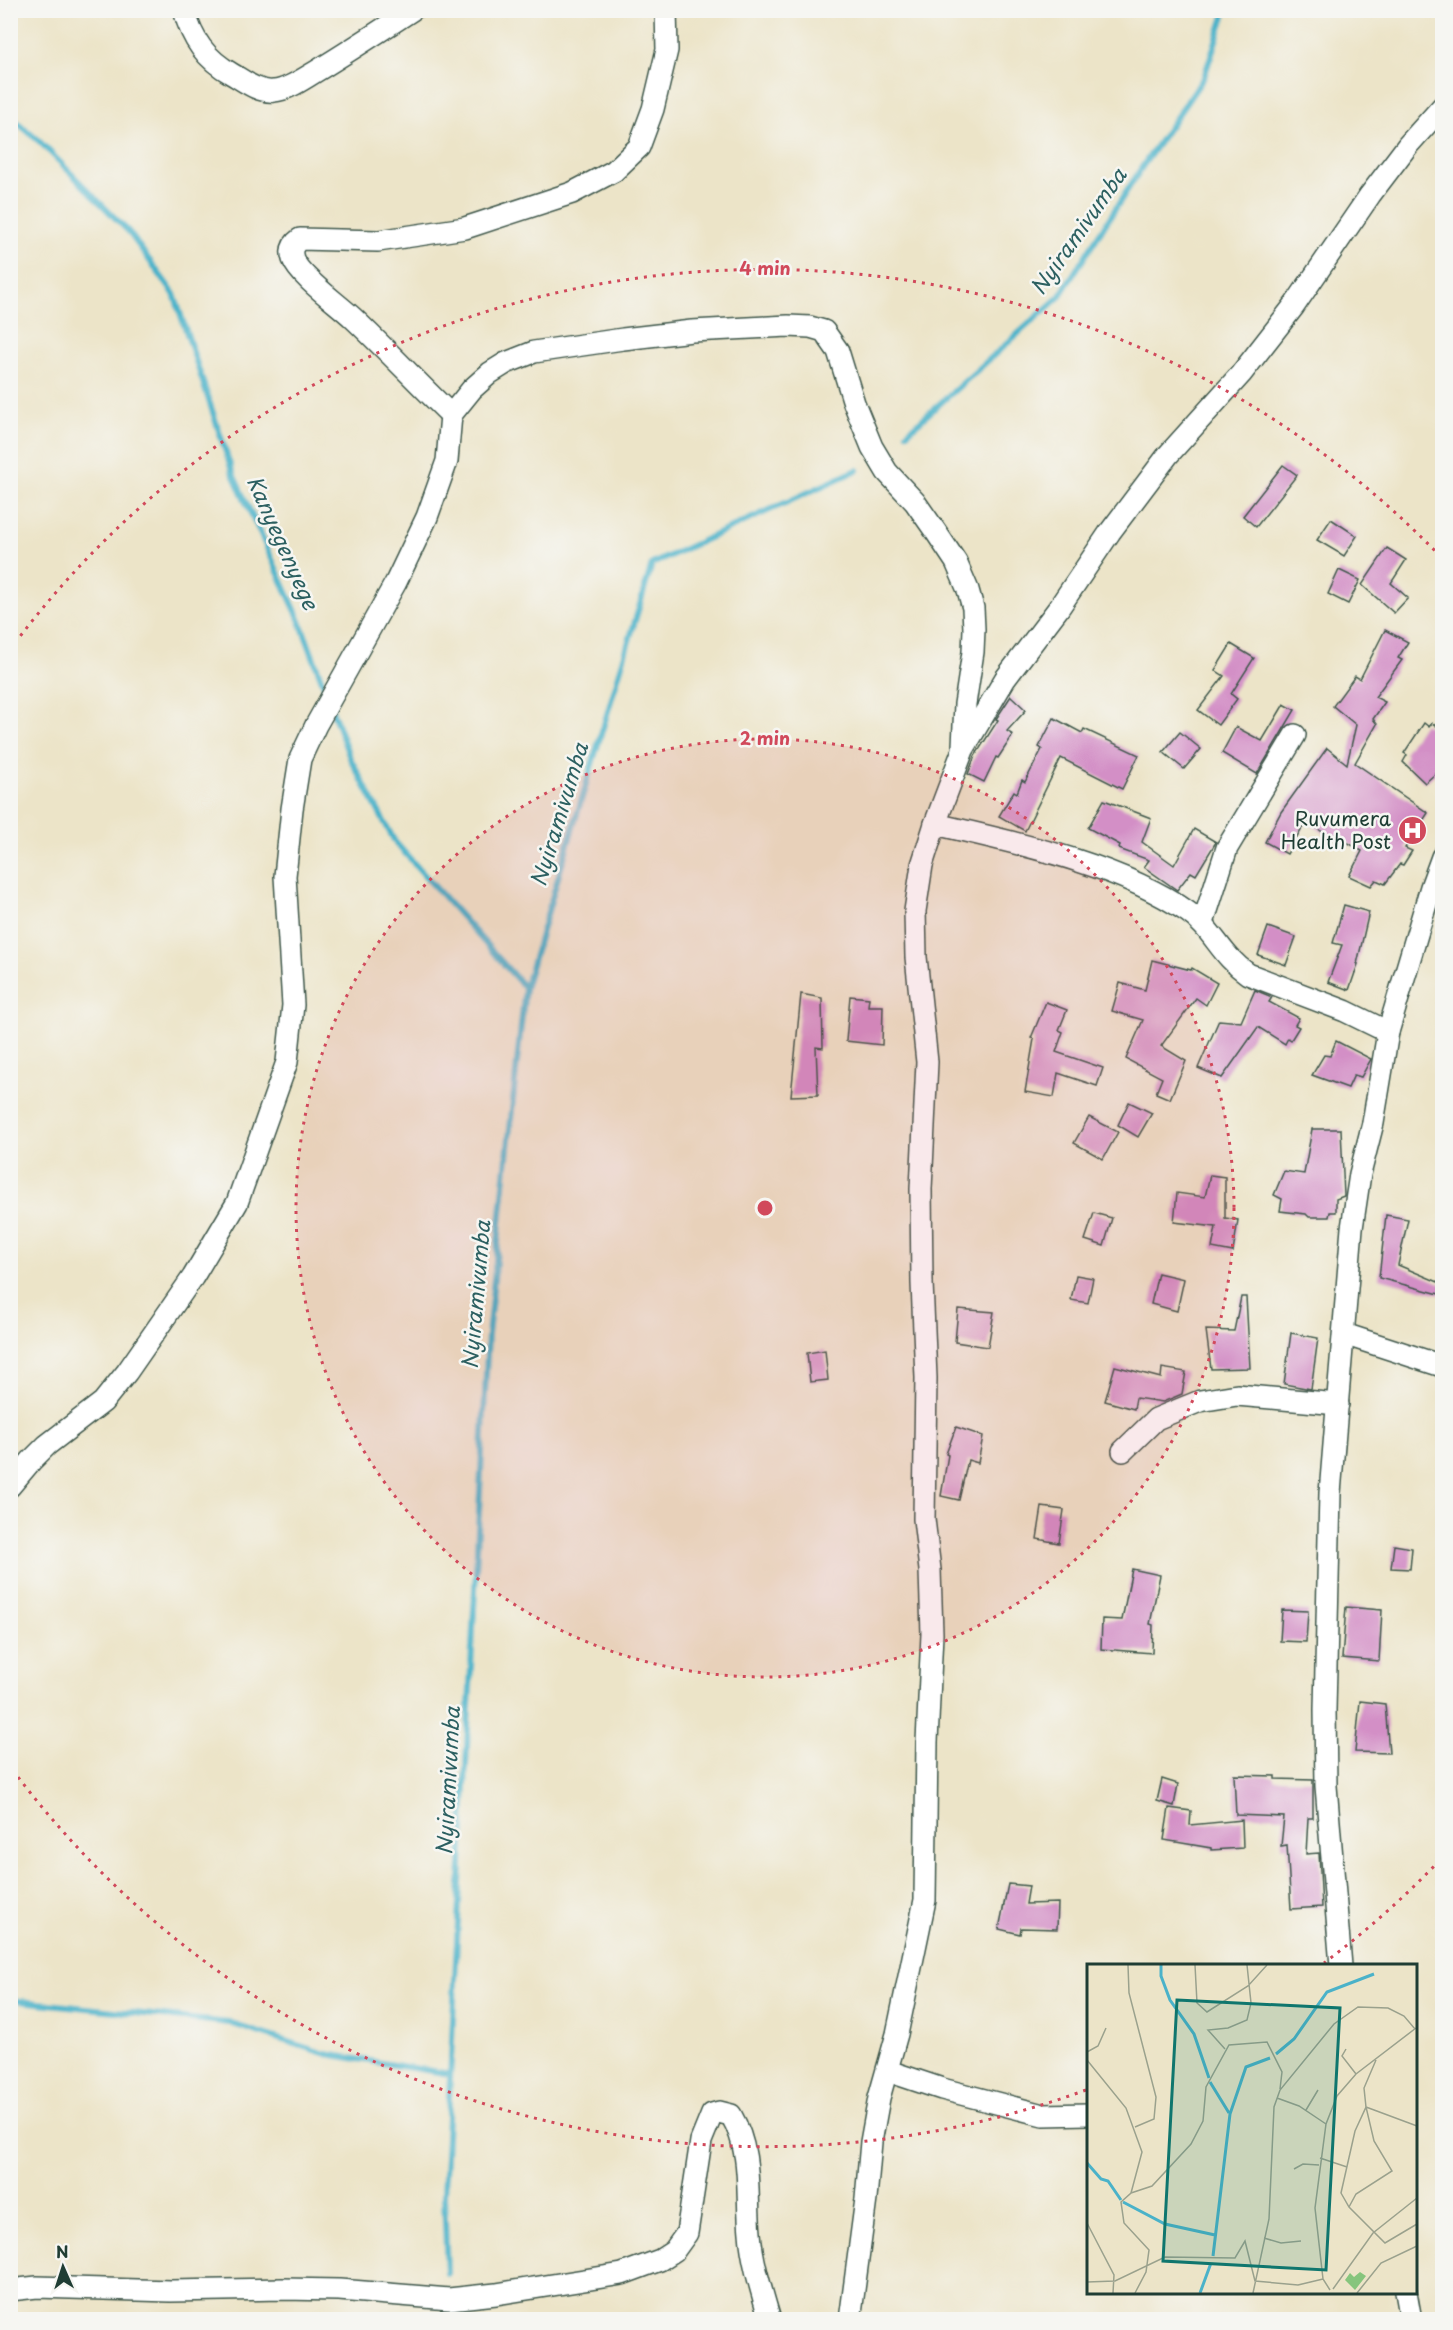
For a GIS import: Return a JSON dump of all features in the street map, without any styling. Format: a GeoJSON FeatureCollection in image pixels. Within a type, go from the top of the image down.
{"type":"FeatureCollection","features":[{"type":"Feature","properties":{"kind":"street"},"geometry":{"type":"LineString","coordinates":[[184,10],[195,41],[212,61],[254,87],[267,91],[276,91],[293,85],[412,10]]}},
{"type":"Feature","properties":{"kind":"street"},"geometry":{"type":"LineString","coordinates":[[451,416],[300,270],[293,259],[294,243],[300,239],[378,241],[465,228],[572,193],[614,171],[639,147],[653,109],[667,50],[666,10]]}},
{"type":"Feature","properties":{"kind":"street"},"geometry":{"type":"LineString","coordinates":[[850,2319],[871,2142],[925,1900],[927,1742],[932,1634],[930,1570],[924,1519],[926,1378],[922,1272],[922,1148],[927,1062],[916,957],[915,911],[922,865],[963,750],[1005,678],[1058,609],[1110,532],[1161,463],[1240,374],[1294,306],[1370,195],[1408,145],[1443,107]]}},
{"type":"Feature","properties":{"kind":"street"},"geometry":{"type":"LineString","coordinates":[[10,1486],[30,1461],[47,1445],[103,1402],[127,1372],[193,1277],[237,1203],[287,1062],[293,1005],[285,876],[300,759],[316,725],[396,582],[427,517],[447,461],[451,416],[472,389],[490,373],[506,363],[534,352],[692,331],[788,326],[810,327],[824,331],[838,351],[854,404],[872,447],[887,472],[915,502],[936,532],[956,562],[968,590],[973,608],[974,629],[965,704],[963,750]]}},
{"type":"Feature","properties":{"kind":"street"},"geometry":{"type":"LineString","coordinates":[[1203,922],[1227,848],[1295,735]]}},
{"type":"Feature","properties":{"kind":"street"},"geometry":{"type":"LineString","coordinates":[[935,824],[1066,857],[1138,884],[1169,899],[1203,922],[1222,952],[1235,966],[1248,974],[1344,1011],[1388,1032]]}},
{"type":"Feature","properties":{"kind":"street"},"geometry":{"type":"LineString","coordinates":[[1341,1964],[1326,1786],[1324,1710],[1330,1505],[1352,1228],[1360,1174],[1373,1123],[1388,1032],[1431,886],[1443,857]]}},
{"type":"Feature","properties":{"kind":"street"},"geometry":{"type":"LineString","coordinates":[[1344,1334],[1443,1366]]}},
{"type":"Feature","properties":{"kind":"street"},"geometry":{"type":"LineString","coordinates":[[1123,1451],[1156,1419],[1200,1401],[1238,1395],[1338,1404]]}},
{"type":"Feature","properties":{"kind":"street"},"geometry":{"type":"LineString","coordinates":[[888,2071],[942,2089],[1043,2115],[1087,2114]]}},
{"type":"Feature","properties":{"kind":"street"},"geometry":{"type":"LineString","coordinates":[[10,2290],[36,2287],[171,2290],[294,2289],[339,2290],[449,2299],[622,2274],[660,2260],[674,2251],[687,2233],[701,2141],[712,2114],[719,2112],[731,2115],[740,2132],[745,2152],[749,2179],[750,2233],[755,2264],[770,2319]]}},
{"type":"Feature","properties":{"kind":"street"},"geometry":{"type":"LineString","coordinates":[[1406,2294],[1411,2319]]}},
{"type":"Feature","properties":{"kind":"building"},"geometry":{"type":"Polygon","coordinates":[[[1283,465],[1297,475],[1256,527],[1243,516],[1283,465]]]}},
{"type":"Feature","properties":{"kind":"building"},"geometry":{"type":"Polygon","coordinates":[[[1331,519],[1357,536],[1344,556],[1317,540],[1331,519]]]}},
{"type":"Feature","properties":{"kind":"building"},"geometry":{"type":"Polygon","coordinates":[[[1387,548],[1406,560],[1391,583],[1408,598],[1394,613],[1362,585],[1387,548]]]}},
{"type":"Feature","properties":{"kind":"building"},"geometry":{"type":"Polygon","coordinates":[[[1339,570],[1360,580],[1348,604],[1328,594],[1339,570]]]}},
{"type":"Feature","properties":{"kind":"building"},"geometry":{"type":"Polygon","coordinates":[[[1385,630],[1408,642],[1398,658],[1402,660],[1375,697],[1385,702],[1373,719],[1377,724],[1355,763],[1428,813],[1405,848],[1412,851],[1403,865],[1400,864],[1385,884],[1376,880],[1371,886],[1349,876],[1362,851],[1335,835],[1333,839],[1306,821],[1287,854],[1265,842],[1281,812],[1327,748],[1347,764],[1356,725],[1333,706],[1355,676],[1360,679],[1385,630]]]}},
{"type":"Feature","properties":{"kind":"building"},"geometry":{"type":"Polygon","coordinates":[[[1231,644],[1254,658],[1231,694],[1237,699],[1218,725],[1198,710],[1224,676],[1215,670],[1231,644]]]}},
{"type":"Feature","properties":{"kind":"building"},"geometry":{"type":"Polygon","coordinates":[[[1011,696],[1026,710],[1007,731],[1013,735],[998,758],[996,757],[984,782],[968,774],[975,756],[1011,696]]]}},
{"type":"Feature","properties":{"kind":"building"},"geometry":{"type":"Polygon","coordinates":[[[1284,704],[1295,710],[1257,774],[1222,753],[1236,727],[1262,741],[1284,704]]]}},
{"type":"Feature","properties":{"kind":"building"},"geometry":{"type":"Polygon","coordinates":[[[1054,718],[1082,733],[1084,729],[1139,755],[1122,789],[1061,758],[1025,831],[999,816],[1014,791],[1017,793],[1022,780],[1025,782],[1042,749],[1039,747],[1054,718]]]}},
{"type":"Feature","properties":{"kind":"building"},"geometry":{"type":"Polygon","coordinates":[[[1424,723],[1429,727],[1432,723],[1443,731],[1443,776],[1435,774],[1425,783],[1403,762],[1407,755],[1404,753],[1424,723]]]}},
{"type":"Feature","properties":{"kind":"building"},"geometry":{"type":"Polygon","coordinates":[[[1180,732],[1201,749],[1184,769],[1163,752],[1180,732]]]}},
{"type":"Feature","properties":{"kind":"building"},"geometry":{"type":"Polygon","coordinates":[[[1104,800],[1151,818],[1142,842],[1174,865],[1194,829],[1216,842],[1196,875],[1191,872],[1177,890],[1144,867],[1149,860],[1119,849],[1120,845],[1088,828],[1104,800]]]}},
{"type":"Feature","properties":{"kind":"building"},"geometry":{"type":"Polygon","coordinates":[[[1344,905],[1369,912],[1358,964],[1349,990],[1328,982],[1342,945],[1333,943],[1344,905]]]}},
{"type":"Feature","properties":{"kind":"building"},"geometry":{"type":"Polygon","coordinates":[[[1268,927],[1296,937],[1286,965],[1258,955],[1268,927]]]}},
{"type":"Feature","properties":{"kind":"building"},"geometry":{"type":"Polygon","coordinates":[[[1152,960],[1191,970],[1192,968],[1217,983],[1206,1005],[1196,998],[1161,1046],[1186,1061],[1170,1099],[1156,1093],[1162,1078],[1126,1059],[1143,1020],[1112,1011],[1120,983],[1145,990],[1152,960]]]}},
{"type":"Feature","properties":{"kind":"building"},"geometry":{"type":"Polygon","coordinates":[[[1255,990],[1272,997],[1269,1002],[1299,1018],[1295,1025],[1299,1027],[1291,1040],[1288,1038],[1285,1044],[1258,1027],[1222,1078],[1198,1068],[1219,1020],[1241,1022],[1255,990]]]}},
{"type":"Feature","properties":{"kind":"building"},"geometry":{"type":"Polygon","coordinates":[[[801,994],[822,998],[823,1048],[816,1047],[818,1095],[791,1096],[801,994]]]}},
{"type":"Feature","properties":{"kind":"building"},"geometry":{"type":"Polygon","coordinates":[[[850,996],[869,998],[868,1006],[883,1006],[882,1045],[846,1041],[850,996]]]}},
{"type":"Feature","properties":{"kind":"building"},"geometry":{"type":"Polygon","coordinates":[[[1046,1002],[1067,1010],[1059,1030],[1063,1032],[1056,1052],[1103,1068],[1097,1086],[1058,1073],[1054,1097],[1025,1092],[1034,1039],[1031,1038],[1046,1002]]]}},
{"type":"Feature","properties":{"kind":"building"},"geometry":{"type":"Polygon","coordinates":[[[1336,1041],[1371,1059],[1361,1077],[1354,1075],[1348,1088],[1312,1075],[1324,1055],[1330,1056],[1336,1041]]]}},
{"type":"Feature","properties":{"kind":"building"},"geometry":{"type":"Polygon","coordinates":[[[1129,1102],[1152,1113],[1138,1137],[1118,1125],[1129,1102]]]}},
{"type":"Feature","properties":{"kind":"building"},"geometry":{"type":"Polygon","coordinates":[[[1089,1117],[1118,1132],[1103,1159],[1074,1143],[1089,1117]]]}},
{"type":"Feature","properties":{"kind":"building"},"geometry":{"type":"Polygon","coordinates":[[[1312,1129],[1341,1129],[1344,1196],[1336,1199],[1336,1212],[1330,1212],[1329,1217],[1309,1217],[1306,1214],[1280,1211],[1282,1199],[1274,1195],[1284,1171],[1304,1174],[1312,1129]]]}},
{"type":"Feature","properties":{"kind":"building"},"geometry":{"type":"Polygon","coordinates":[[[1210,1175],[1225,1177],[1225,1218],[1238,1220],[1233,1252],[1212,1248],[1216,1227],[1174,1222],[1177,1193],[1205,1197],[1210,1175]]]}},
{"type":"Feature","properties":{"kind":"building"},"geometry":{"type":"Polygon","coordinates":[[[1094,1213],[1112,1218],[1104,1246],[1085,1240],[1094,1213]]]}},
{"type":"Feature","properties":{"kind":"building"},"geometry":{"type":"Polygon","coordinates":[[[1386,1215],[1408,1219],[1398,1265],[1443,1284],[1443,1295],[1379,1278],[1386,1215]]]}},
{"type":"Feature","properties":{"kind":"building"},"geometry":{"type":"Polygon","coordinates":[[[1158,1273],[1184,1279],[1177,1311],[1151,1304],[1158,1273]]]}},
{"type":"Feature","properties":{"kind":"building"},"geometry":{"type":"Polygon","coordinates":[[[1076,1275],[1093,1278],[1088,1303],[1071,1300],[1076,1275]]]}},
{"type":"Feature","properties":{"kind":"building"},"geometry":{"type":"Polygon","coordinates":[[[1241,1297],[1246,1297],[1250,1368],[1211,1369],[1206,1330],[1234,1331],[1241,1297]]]}},
{"type":"Feature","properties":{"kind":"building"},"geometry":{"type":"Polygon","coordinates":[[[958,1309],[994,1312],[988,1347],[955,1342],[958,1309]]]}},
{"type":"Feature","properties":{"kind":"building"},"geometry":{"type":"Polygon","coordinates":[[[1291,1333],[1318,1338],[1311,1389],[1284,1384],[1291,1333]]]}},
{"type":"Feature","properties":{"kind":"building"},"geometry":{"type":"Polygon","coordinates":[[[825,1350],[828,1380],[810,1382],[807,1353],[825,1350]]]}},
{"type":"Feature","properties":{"kind":"building"},"geometry":{"type":"Polygon","coordinates":[[[1115,1366],[1161,1378],[1162,1368],[1186,1372],[1182,1394],[1163,1402],[1136,1398],[1134,1409],[1105,1401],[1115,1366]]]}},
{"type":"Feature","properties":{"kind":"building"},"geometry":{"type":"Polygon","coordinates":[[[956,1427],[983,1436],[978,1463],[968,1460],[959,1500],[941,1496],[948,1455],[946,1454],[956,1427]]]}},
{"type":"Feature","properties":{"kind":"building"},"geometry":{"type":"Polygon","coordinates":[[[1042,1507],[1064,1510],[1059,1543],[1037,1539],[1042,1507]]]}},
{"type":"Feature","properties":{"kind":"building"},"geometry":{"type":"Polygon","coordinates":[[[1394,1545],[1412,1548],[1410,1569],[1391,1568],[1394,1545]]]}},
{"type":"Feature","properties":{"kind":"building"},"geometry":{"type":"Polygon","coordinates":[[[1132,1569],[1160,1575],[1150,1624],[1153,1625],[1152,1653],[1101,1649],[1102,1619],[1122,1620],[1132,1569]]]}},
{"type":"Feature","properties":{"kind":"building"},"geometry":{"type":"Polygon","coordinates":[[[1346,1607],[1382,1610],[1379,1661],[1342,1658],[1346,1607]]]}},
{"type":"Feature","properties":{"kind":"building"},"geometry":{"type":"Polygon","coordinates":[[[1282,1610],[1308,1611],[1306,1642],[1280,1641],[1282,1610]]]}},
{"type":"Feature","properties":{"kind":"building"},"geometry":{"type":"Polygon","coordinates":[[[1360,1701],[1385,1704],[1389,1753],[1355,1752],[1360,1701]]]}},
{"type":"Feature","properties":{"kind":"building"},"geometry":{"type":"Polygon","coordinates":[[[1234,1775],[1313,1780],[1313,1818],[1308,1818],[1306,1854],[1319,1853],[1322,1907],[1291,1909],[1287,1845],[1281,1846],[1284,1817],[1236,1815],[1234,1775]]]}},
{"type":"Feature","properties":{"kind":"building"},"geometry":{"type":"Polygon","coordinates":[[[1162,1779],[1178,1784],[1174,1806],[1157,1801],[1162,1779]]]}},
{"type":"Feature","properties":{"kind":"building"},"geometry":{"type":"Polygon","coordinates":[[[1169,1808],[1191,1811],[1190,1825],[1242,1820],[1243,1848],[1211,1850],[1211,1848],[1164,1840],[1169,1808]]]}},
{"type":"Feature","properties":{"kind":"building"},"geometry":{"type":"Polygon","coordinates":[[[1008,1884],[1029,1886],[1026,1904],[1058,1903],[1057,1929],[1021,1928],[1020,1934],[999,1929],[1008,1884]]]}},
{"type":"Feature","properties":{"kind":"waterway","name":"Nyiramivumba"},"geometry":{"type":"LineString","coordinates":[[907,433],[1059,297],[1144,164],[1204,77],[1226,10]]}},
{"type":"Feature","properties":{"kind":"waterway","name":"Kanyegenyege"},"geometry":{"type":"LineString","coordinates":[[10,116],[40,142],[128,231],[174,294],[233,474],[298,616],[327,694]]}},
{"type":"Feature","properties":{"kind":"waterway","name":"Nyiramivumba"},"geometry":{"type":"LineString","coordinates":[[447,2273],[444,2196],[488,1335],[525,988],[652,564],[857,470]]}},
{"type":"Feature","properties":{"kind":"waterway","name":"Kanyegenyege"},"geometry":{"type":"LineString","coordinates":[[331,707],[350,758],[395,842],[525,988]]}},
{"type":"Feature","properties":{"kind":"waterway"},"geometry":{"type":"LineString","coordinates":[[10,2000],[229,2023],[326,2054],[450,2074]]}},
{"type":"Feature","properties":{"kind":"place","name":"Ruvumera Health Post"},"geometry":{"type":"Point","coordinates":[1412,830]}}]}
